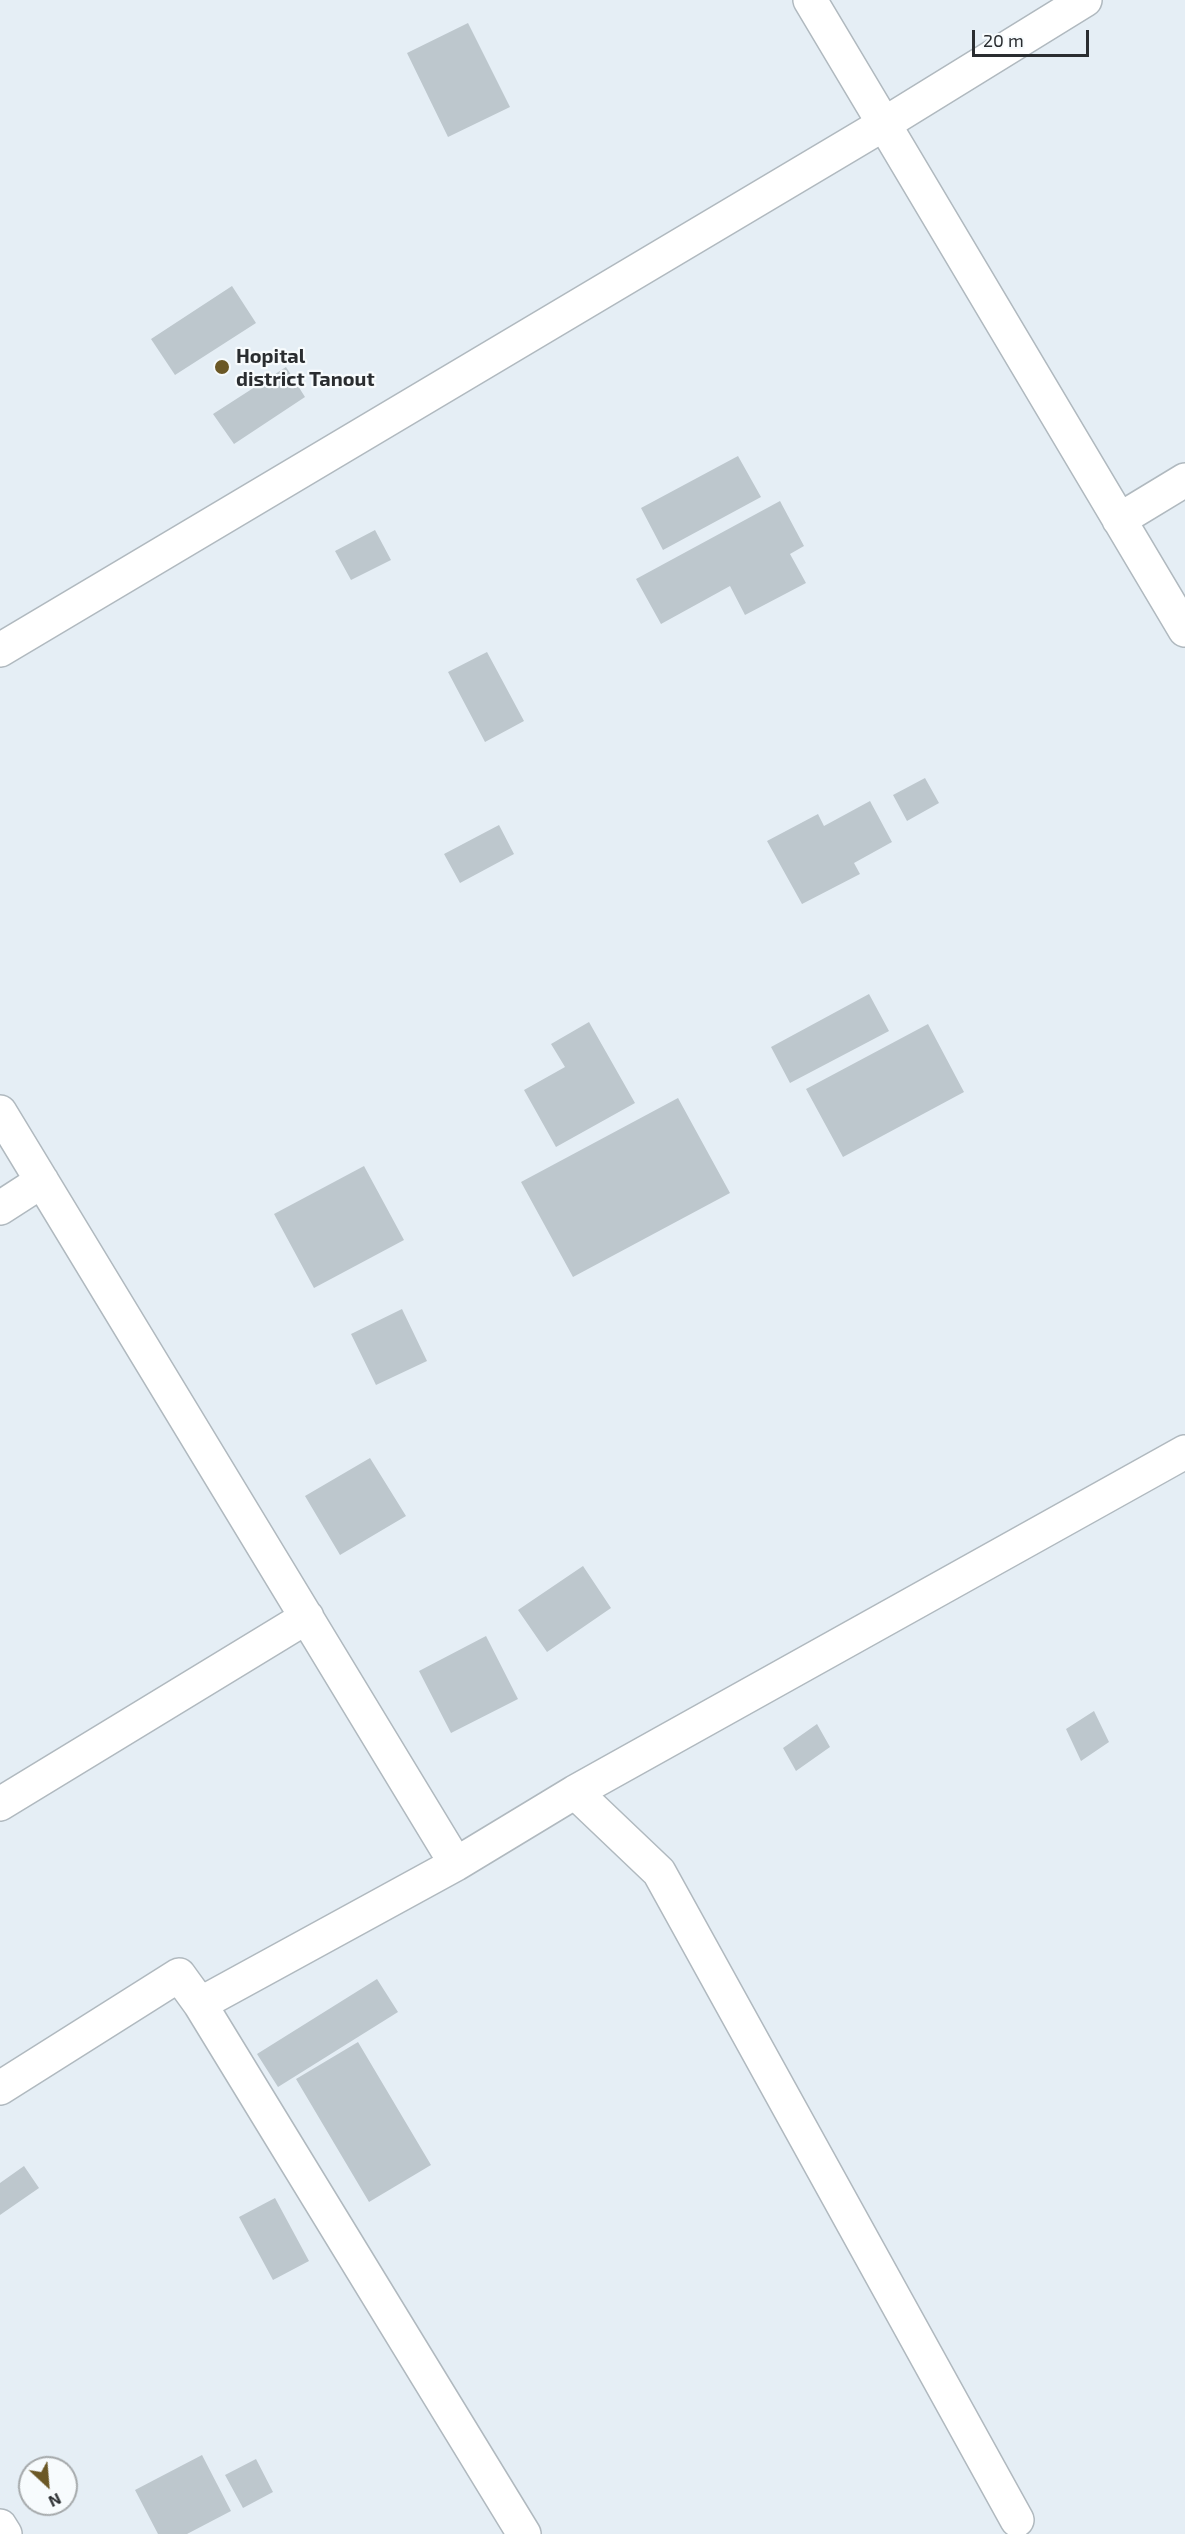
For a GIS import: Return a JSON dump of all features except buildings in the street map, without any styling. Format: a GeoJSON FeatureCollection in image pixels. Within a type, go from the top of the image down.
{"type":"FeatureCollection","features":[{"type":"Feature","properties":{"kind":"street"},"geometry":{"type":"LineString","coordinates":[[810,0],[1185,630]]}},
{"type":"Feature","properties":{"kind":"street"},"geometry":{"type":"LineString","coordinates":[[0,650],[884,124],[1085,0]]}},
{"type":"Feature","properties":{"kind":"street"},"geometry":{"type":"LineString","coordinates":[[1119,520],[1185,480]]}},
{"type":"Feature","properties":{"kind":"street"},"geometry":{"type":"LineString","coordinates":[[0,1112],[456,1864]]}},
{"type":"Feature","properties":{"kind":"street"},"geometry":{"type":"LineString","coordinates":[[0,1208],[42,1181]]}},
{"type":"Feature","properties":{"kind":"street"},"geometry":{"type":"LineString","coordinates":[[200,2004],[456,1864],[575,1792],[1185,1452]]}},
{"type":"Feature","properties":{"kind":"street"},"geometry":{"type":"LineString","coordinates":[[0,1804],[307,1617]]}},
{"type":"Feature","properties":{"kind":"street"},"geometry":{"type":"LineString","coordinates":[[575,1792],[659,1872],[1017,2520]]}},
{"type":"Feature","properties":{"kind":"street"},"geometry":{"type":"LineString","coordinates":[[0,2088],[179,1975],[200,2004],[524,2534]]}},
{"type":"Feature","properties":{"kind":"street"},"geometry":{"type":"LineString","coordinates":[[0,2526],[5,2534]]}},
{"type":"Feature","properties":{"kind":"place","name":"Hopital district Tanout"},"geometry":{"type":"Point","coordinates":[222,367]}}]}
